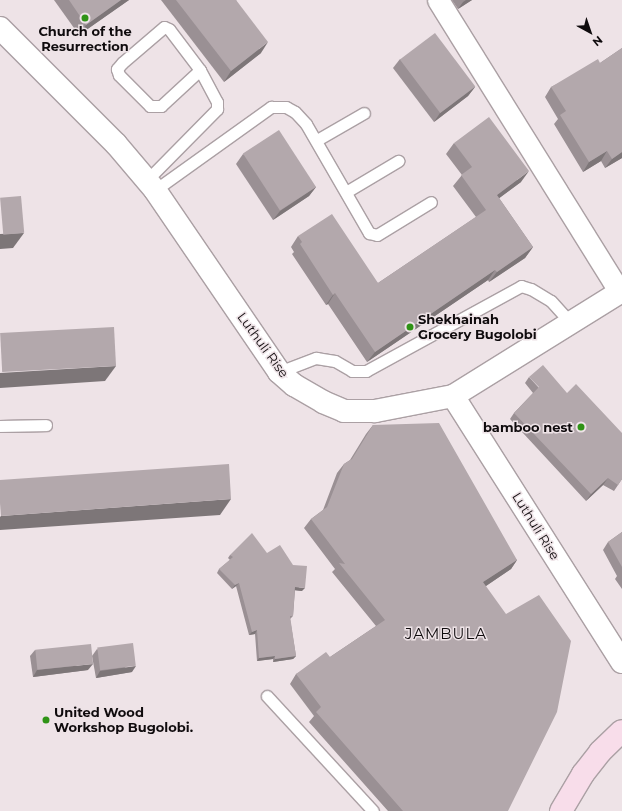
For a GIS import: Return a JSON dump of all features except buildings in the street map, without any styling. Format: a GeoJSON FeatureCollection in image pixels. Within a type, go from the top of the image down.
{"type":"FeatureCollection","features":[{"type":"Feature","properties":{"kind":"main road"},"geometry":{"type":"LineString","coordinates":[[561,811],[583,774],[600,752],[622,731]]}},
{"type":"Feature","properties":{"kind":"street"},"geometry":{"type":"LineString","coordinates":[[438,0],[621,292],[453,396]]}},
{"type":"Feature","properties":{"kind":"street","name":"Luthuli Rise"},"geometry":{"type":"LineString","coordinates":[[0,28],[116,144],[151,185],[279,372],[294,385],[323,402],[344,411],[375,411],[453,396],[622,662]]}},
{"type":"Feature","properties":{"kind":"lane"},"geometry":{"type":"LineString","coordinates":[[151,185],[217,110],[217,102],[200,70],[169,29],[164,28],[122,63],[117,69],[118,75],[150,106],[161,106],[200,70]]}},
{"type":"Feature","properties":{"kind":"lane"},"geometry":{"type":"LineString","coordinates":[[151,185],[271,107],[286,107],[295,112],[306,124],[317,140],[370,233],[377,236],[431,202]]}},
{"type":"Feature","properties":{"kind":"lane"},"geometry":{"type":"LineString","coordinates":[[317,140],[364,113]]}},
{"type":"Feature","properties":{"kind":"lane"},"geometry":{"type":"LineString","coordinates":[[346,192],[398,161]]}},
{"type":"Feature","properties":{"kind":"lane"},"geometry":{"type":"LineString","coordinates":[[279,372],[316,358],[334,361],[352,371],[366,371],[521,286],[531,288],[551,300],[571,322]]}},
{"type":"Feature","properties":{"kind":"lane"},"geometry":{"type":"LineString","coordinates":[[0,426],[46,425]]}},
{"type":"Feature","properties":{"kind":"lane"},"geometry":{"type":"LineString","coordinates":[[267,696],[373,811]]}},
{"type":"Feature","properties":{"kind":"place","name":"Church of the Resurrection"},"geometry":{"type":"Point","coordinates":[85,18]}},
{"type":"Feature","properties":{"kind":"place","name":"Shekhainah Grocery Bugolobi"},"geometry":{"type":"Point","coordinates":[410,327]}},
{"type":"Feature","properties":{"kind":"place","name":"bamboo nest"},"geometry":{"type":"Point","coordinates":[581,427]}},
{"type":"Feature","properties":{"kind":"place","name":"United Wood Workshop Bugolobi."},"geometry":{"type":"Point","coordinates":[46,720]}},
{"type":"Feature","properties":{"kind":"district","name":"JAMBULA"},"geometry":{"type":"Point","coordinates":[446,634]}}]}
